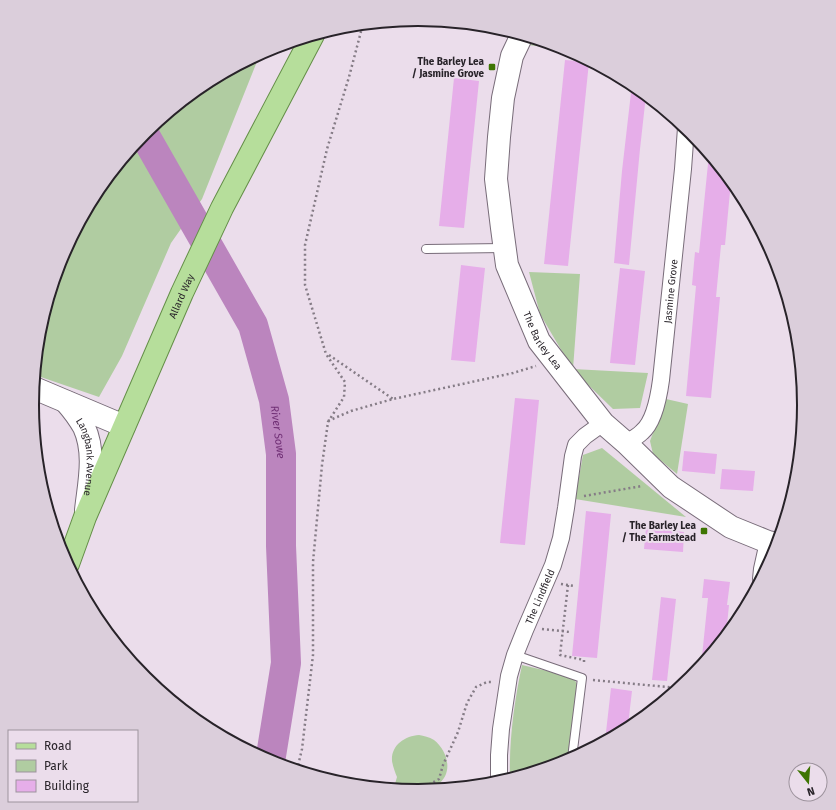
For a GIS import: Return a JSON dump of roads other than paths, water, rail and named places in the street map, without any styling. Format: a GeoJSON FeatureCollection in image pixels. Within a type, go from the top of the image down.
{"type":"FeatureCollection","features":[{"type":"Feature","properties":{"kind":"main road","name":"Allard Way"},"geometry":{"type":"LineString","coordinates":[[71,556],[85,517],[182,293],[222,208],[309,42]]}},
{"type":"Feature","properties":{"kind":"street","name":"The Barley Lea"},"geometry":{"type":"LineString","coordinates":[[520,40],[512,56],[503,98],[496,179],[507,265],[539,341],[603,423],[671,487],[731,527],[771,543]]}},
{"type":"Feature","properties":{"kind":"street","name":"Jasmine Grove"},"geometry":{"type":"LineString","coordinates":[[626,443],[643,432],[650,420],[658,399],[685,136]]}},
{"type":"Feature","properties":{"kind":"street","name":"Langbank Avenue"},"geometry":{"type":"LineString","coordinates":[[40,390],[124,426]]}},
{"type":"Feature","properties":{"kind":"street","name":"Langbank Avenue"},"geometry":{"type":"LineString","coordinates":[[66,402],[84,427],[88,440],[91,461],[85,517]]}},
{"type":"Feature","properties":{"kind":"street","name":"The Lindfield"},"geometry":{"type":"LineString","coordinates":[[499,775],[500,728],[508,684],[515,655],[553,565],[561,538],[573,456],[576,445],[585,436],[603,423]]}},
{"type":"Feature","properties":{"kind":"lane"},"geometry":{"type":"LineString","coordinates":[[426,249],[505,248]]}},
{"type":"Feature","properties":{"kind":"lane"},"geometry":{"type":"LineString","coordinates":[[515,655],[582,678],[573,751]]}},
{"type":"Feature","properties":{"kind":"waterway","name":"River Sowe"},"geometry":{"type":"LineString","coordinates":[[147,140],[253,325],[274,400],[281,454],[281,546],[286,663],[271,754]]}},
{"type":"Feature","properties":{"kind":"place","name":"The Barley Lea / Jasmine Grove"},"geometry":{"type":"Point","coordinates":[492,67]}},
{"type":"Feature","properties":{"kind":"place","name":"The Barley Lea / The Farmstead"},"geometry":{"type":"Point","coordinates":[704,531]}}]}
